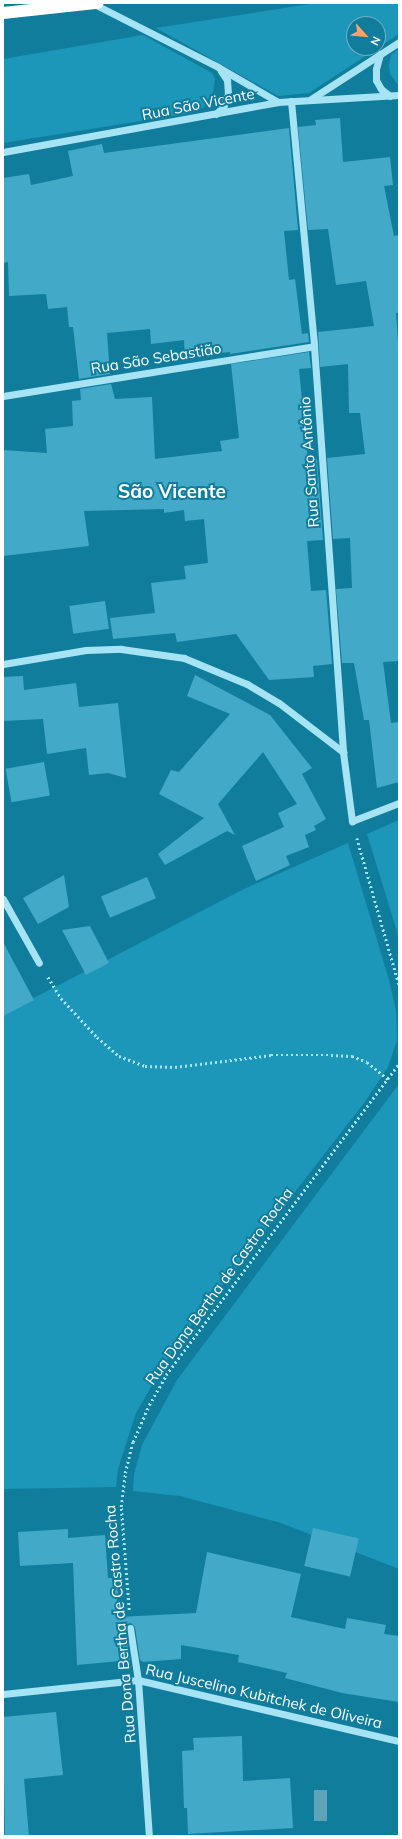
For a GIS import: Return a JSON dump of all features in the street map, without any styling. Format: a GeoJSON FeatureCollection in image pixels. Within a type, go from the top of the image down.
{"type":"FeatureCollection","features":[{"type":"Feature","properties":{"kind":"highway"},"geometry":{"type":"LineString","coordinates":[[3,13],[97,3]]}},
{"type":"Feature","properties":{"kind":"street"},"geometry":{"type":"LineString","coordinates":[[94,4],[218,68],[278,102]]}},
{"type":"Feature","properties":{"kind":"street"},"geometry":{"type":"LineString","coordinates":[[386,50],[399,42]]}},
{"type":"Feature","properties":{"kind":"street"},"geometry":{"type":"LineString","coordinates":[[311,99],[377,56]]}},
{"type":"Feature","properties":{"kind":"street"},"geometry":{"type":"LineString","coordinates":[[379,56],[376,69],[376,80],[381,89],[390,96]]}},
{"type":"Feature","properties":{"kind":"street"},"geometry":{"type":"LineString","coordinates":[[216,114],[227,100],[229,89],[227,80],[218,68]]}},
{"type":"Feature","properties":{"kind":"street","name":"Rua São Vicente"},"geometry":{"type":"LineString","coordinates":[[3,152],[278,102],[399,95]]}},
{"type":"Feature","properties":{"kind":"street","name":"Rua Santo Antônio"},"geometry":{"type":"LineString","coordinates":[[291,101],[314,346],[343,752],[352,821]]}},
{"type":"Feature","properties":{"kind":"street","name":"Rua São Sebastião"},"geometry":{"type":"LineString","coordinates":[[3,396],[314,346]]}},
{"type":"Feature","properties":{"kind":"street"},"geometry":{"type":"LineString","coordinates":[[3,664],[93,650],[152,651],[184,658],[248,684],[280,703],[343,752]]}},
{"type":"Feature","properties":{"kind":"street"},"geometry":{"type":"LineString","coordinates":[[352,821],[399,803]]}},
{"type":"Feature","properties":{"kind":"street"},"geometry":{"type":"LineString","coordinates":[[3,899],[39,963]]}},
{"type":"Feature","properties":{"kind":"street","name":"Rua Dona Bertha de Castro Rocha"},"geometry":{"type":"LineString","coordinates":[[130,1628],[138,1680],[149,1836]]}},
{"type":"Feature","properties":{"kind":"street","name":"Rua Juscelino Kubitchek de Oliveira"},"geometry":{"type":"LineString","coordinates":[[3,1694],[138,1680],[399,1741]]}},
{"type":"Feature","properties":{"kind":"path"},"geometry":{"type":"LineString","coordinates":[[352,821],[399,984]]}},
{"type":"Feature","properties":{"kind":"path"},"geometry":{"type":"LineString","coordinates":[[39,963],[61,998],[89,1029],[119,1056],[145,1066],[175,1067],[271,1055],[352,1056],[367,1062],[389,1080]]}},
{"type":"Feature","properties":{"kind":"path","name":"Rua Dona Bertha de Castro Rocha"},"geometry":{"type":"LineString","coordinates":[[130,1628],[121,1507],[125,1474],[133,1442],[149,1405],[166,1375],[389,1080],[399,1064]]}},
{"type":"Feature","properties":{"kind":"shaded area"},"geometry":{"type":"Polygon","coordinates":[[[316,3],[399,3],[399,34],[386,43],[386,16],[346,16],[346,56],[366,56],[309,93],[278,96],[156,28],[316,3]]]}},
{"type":"Feature","properties":{"kind":"shaded area"},"geometry":{"type":"Polygon","coordinates":[[[143,35],[212,73],[215,79],[213,92],[203,108],[191,113],[3,143],[3,59],[143,35]]]}},
{"type":"Feature","properties":{"kind":"shaded area"},"geometry":{"type":"Polygon","coordinates":[[[399,49],[399,86],[390,74],[389,64],[391,55],[399,49]]]}},
{"type":"Feature","properties":{"kind":"shaded area"},"geometry":{"type":"Polygon","coordinates":[[[399,820],[399,938],[367,834],[399,820]]]}},
{"type":"Feature","properties":{"kind":"shaded area"},"geometry":{"type":"Polygon","coordinates":[[[348,843],[389,980],[396,1011],[397,1040],[388,1067],[364,1103],[173,1349],[136,1413],[118,1469],[116,1487],[3,1489],[3,1014],[244,889],[348,843]]]}},
{"type":"Feature","properties":{"kind":"shaded area"},"geometry":{"type":"Polygon","coordinates":[[[399,1084],[399,1569],[281,1523],[180,1496],[133,1491],[134,1474],[142,1445],[177,1380],[399,1084]]]}},
{"type":"Feature","properties":{"kind":"shaded area"},"geometry":{"type":"Polygon","coordinates":[[[314,1790],[327,1790],[327,1821],[314,1821],[314,1790]]]}},
{"type":"Feature","properties":{"kind":"building"},"geometry":{"type":"Polygon","coordinates":[[[340,118],[343,162],[390,157],[393,185],[384,186],[394,236],[399,235],[399,313],[396,313],[399,356],[399,661],[383,662],[391,723],[399,722],[399,782],[377,788],[369,720],[364,720],[354,663],[342,663],[336,589],[352,588],[350,538],[333,539],[327,458],[365,454],[360,413],[349,413],[348,364],[320,367],[318,332],[374,326],[366,281],[336,285],[328,229],[308,230],[298,127],[316,125],[315,120],[340,118]]]}},
{"type":"Feature","properties":{"kind":"building"},"geometry":{"type":"Polygon","coordinates":[[[289,128],[298,230],[284,231],[289,280],[295,279],[302,334],[308,333],[309,342],[230,354],[230,352],[185,357],[184,340],[151,344],[150,329],[107,333],[110,374],[79,379],[73,327],[69,327],[67,307],[48,309],[46,294],[9,296],[8,262],[3,263],[3,178],[29,174],[31,185],[73,176],[68,151],[102,144],[104,153],[289,128]]]}},
{"type":"Feature","properties":{"kind":"building"},"geometry":{"type":"Polygon","coordinates":[[[309,352],[311,368],[299,369],[308,460],[317,459],[323,540],[307,541],[311,591],[326,590],[332,664],[313,666],[314,677],[269,680],[236,634],[177,642],[175,633],[113,639],[110,618],[155,613],[151,583],[186,579],[184,566],[208,563],[204,519],[185,521],[184,510],[164,513],[164,509],[84,511],[89,546],[3,556],[3,450],[47,453],[45,429],[73,426],[72,401],[81,400],[80,389],[111,384],[115,399],[152,397],[155,459],[222,451],[220,441],[239,438],[231,364],[309,352]]]}},
{"type":"Feature","properties":{"kind":"building"},"geometry":{"type":"Polygon","coordinates":[[[105,601],[109,629],[73,634],[69,606],[105,601]]]}},
{"type":"Feature","properties":{"kind":"building"},"geometry":{"type":"Polygon","coordinates":[[[195,675],[270,715],[312,768],[302,774],[326,819],[314,826],[316,830],[305,835],[309,847],[286,856],[290,865],[256,881],[242,846],[284,827],[278,813],[297,804],[263,752],[218,804],[235,835],[227,831],[165,865],[158,854],[204,818],[159,794],[171,770],[179,772],[230,714],[187,696],[195,675]]]}},
{"type":"Feature","properties":{"kind":"building"},"geometry":{"type":"Polygon","coordinates":[[[23,676],[24,690],[76,683],[79,707],[118,703],[126,778],[108,773],[89,775],[86,748],[47,754],[43,719],[3,721],[3,677],[23,676]]]}},
{"type":"Feature","properties":{"kind":"building"},"geometry":{"type":"Polygon","coordinates":[[[44,762],[50,795],[11,802],[6,769],[44,762]]]}},
{"type":"Feature","properties":{"kind":"building"},"geometry":{"type":"Polygon","coordinates":[[[64,875],[69,907],[38,924],[23,898],[64,875]]]}},
{"type":"Feature","properties":{"kind":"building"},"geometry":{"type":"Polygon","coordinates":[[[147,877],[156,898],[110,918],[101,897],[147,877]]]}},
{"type":"Feature","properties":{"kind":"building"},"geometry":{"type":"Polygon","coordinates":[[[90,926],[109,963],[86,975],[62,930],[90,926]]]}},
{"type":"Feature","properties":{"kind":"building"},"geometry":{"type":"Polygon","coordinates":[[[3,942],[34,1000],[3,1016],[3,942]]]}},
{"type":"Feature","properties":{"kind":"building"},"geometry":{"type":"Polygon","coordinates":[[[313,1528],[359,1539],[350,1577],[304,1566],[313,1528]]]}},
{"type":"Feature","properties":{"kind":"building"},"geometry":{"type":"Polygon","coordinates":[[[68,1529],[68,1538],[105,1535],[108,1578],[117,1578],[119,1617],[196,1613],[207,1552],[301,1574],[291,1617],[345,1629],[347,1618],[386,1625],[384,1634],[399,1636],[399,1702],[342,1693],[285,1678],[287,1673],[238,1662],[239,1655],[181,1645],[181,1659],[143,1662],[140,1660],[135,1627],[131,1623],[127,1624],[125,1628],[130,1660],[77,1665],[73,1563],[20,1566],[18,1532],[68,1529]]]}},
{"type":"Feature","properties":{"kind":"building"},"geometry":{"type":"Polygon","coordinates":[[[56,1712],[63,1775],[24,1779],[29,1836],[5,1836],[3,1717],[56,1712]]]}},
{"type":"Feature","properties":{"kind":"building"},"geometry":{"type":"Polygon","coordinates":[[[242,1736],[243,1781],[290,1778],[293,1828],[188,1834],[187,1808],[184,1808],[182,1751],[194,1750],[193,1738],[242,1736]]]}},
{"type":"Feature","properties":{"kind":"district","name":"São Vicente"},"geometry":{"type":"Point","coordinates":[172,492]}}]}
